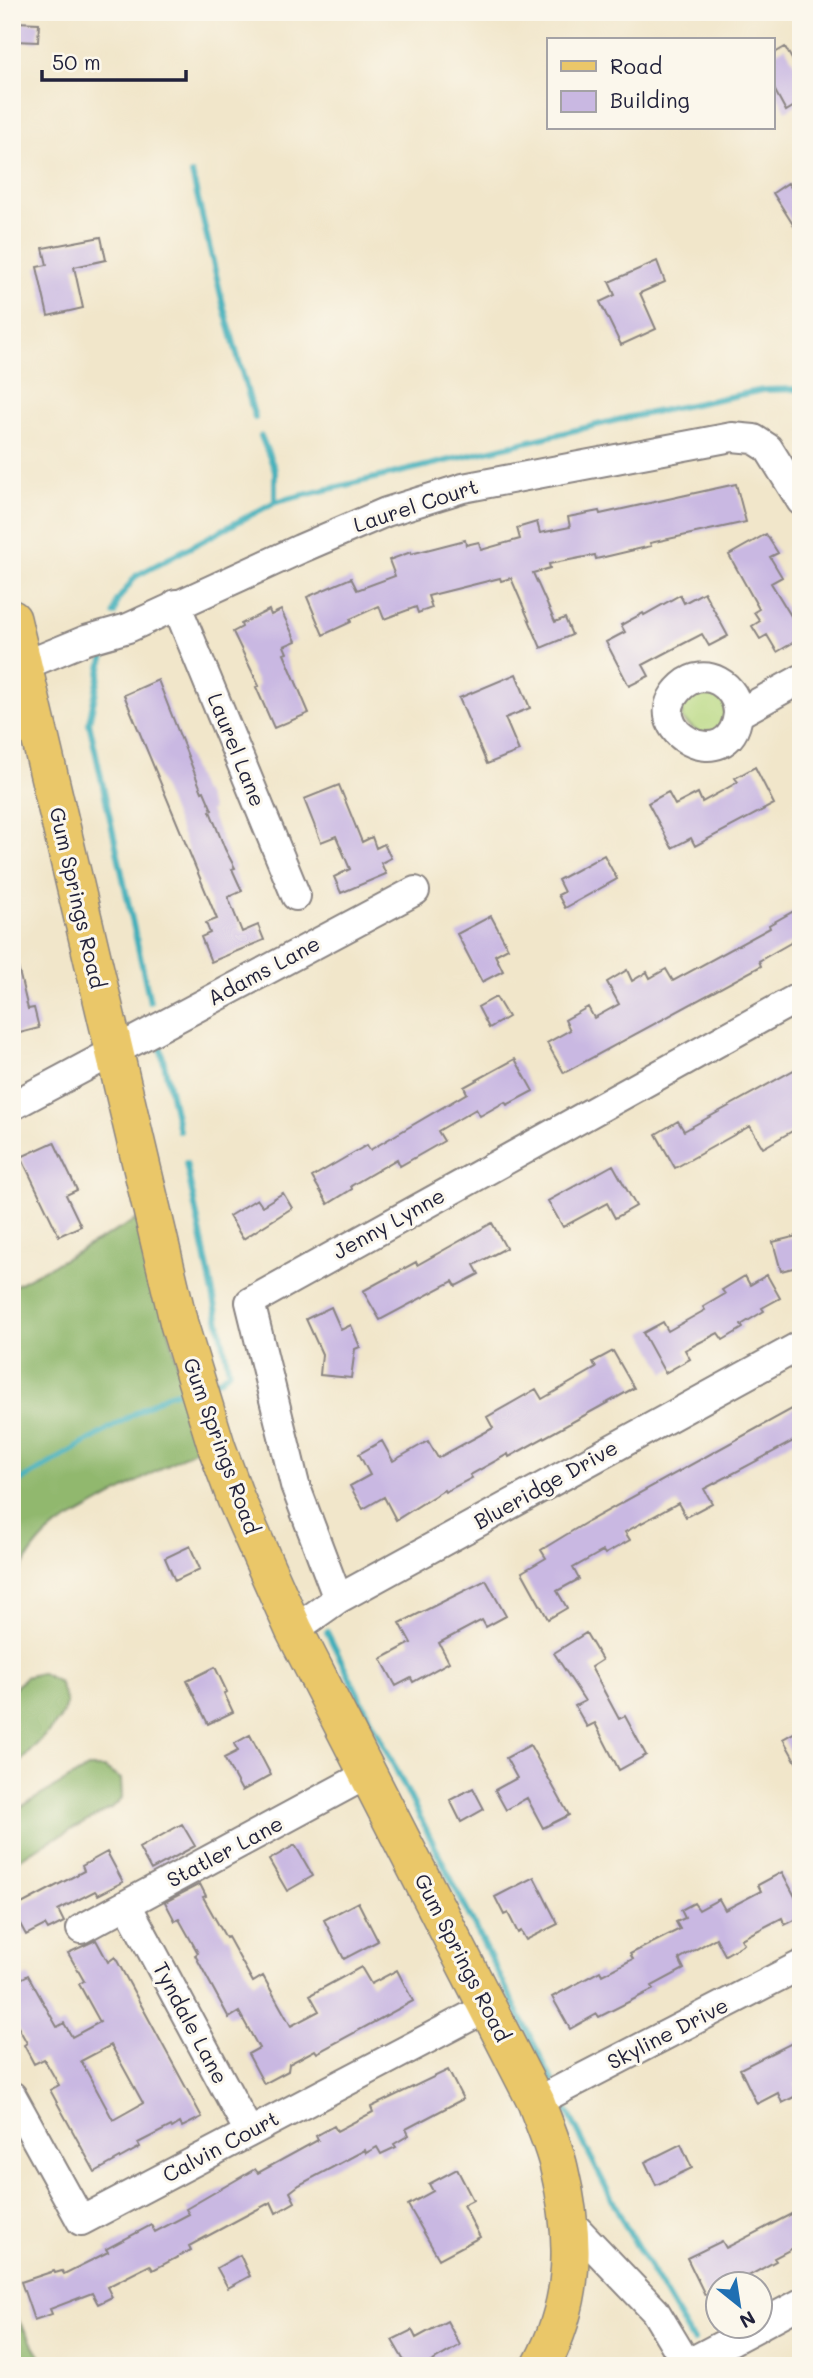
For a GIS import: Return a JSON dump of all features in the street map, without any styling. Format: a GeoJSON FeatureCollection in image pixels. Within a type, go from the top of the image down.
{"type":"FeatureCollection","features":[{"type":"Feature","properties":{"kind":"main road","name":"Gum Springs Road"},"geometry":{"type":"LineString","coordinates":[[17,645],[179,1324],[217,1448],[236,1499],[294,1630],[536,2102],[559,2167],[569,2221],[570,2269],[564,2313],[541,2366]]}},
{"type":"Feature","properties":{"kind":"street","name":"Laurel Court"},"geometry":{"type":"LineString","coordinates":[[17,645],[86,640],[128,628],[367,519],[463,488],[708,440],[732,437],[754,439],[768,448],[801,501]]}},
{"type":"Feature","properties":{"kind":"street","name":"Laurel Lane"},"geometry":{"type":"LineString","coordinates":[[176,604],[296,897]]}},
{"type":"Feature","properties":{"kind":"street"},"geometry":{"type":"LineString","coordinates":[[738,714],[801,678]]}},
{"type":"Feature","properties":{"kind":"street","name":"Adams Lane"},"geometry":{"type":"LineString","coordinates":[[12,1106],[415,891]]}},
{"type":"Feature","properties":{"kind":"street","name":"Jenny Lynne"},"geometry":{"type":"LineString","coordinates":[[338,1599],[295,1485],[250,1302],[801,996]]}},
{"type":"Feature","properties":{"kind":"street","name":"Blueridge Drive"},"geometry":{"type":"LineString","coordinates":[[294,1630],[338,1599],[801,1345]]}},
{"type":"Feature","properties":{"kind":"street","name":"Statler Lane"},"geometry":{"type":"LineString","coordinates":[[81,1929],[368,1774]]}},
{"type":"Feature","properties":{"kind":"street","name":"Tyndale Lane"},"geometry":{"type":"LineString","coordinates":[[132,1914],[249,2132]]}},
{"type":"Feature","properties":{"kind":"street","name":"Skyline Drive"},"geometry":{"type":"LineString","coordinates":[[536,2102],[801,1965]]}},
{"type":"Feature","properties":{"kind":"street","name":"Calvin Court"},"geometry":{"type":"LineString","coordinates":[[12,2096],[81,2221],[488,2007]]}},
{"type":"Feature","properties":{"kind":"street"},"geometry":{"type":"LineString","coordinates":[[569,2221],[655,2311],[687,2365],[733,2340]]}},
{"type":"Feature","properties":{"kind":"street"},"geometry":{"type":"LineString","coordinates":[[774,2317],[801,2303]]}},
{"type":"Feature","properties":{"kind":"green space"},"geometry":{"type":"Polygon","coordinates":[[[698,688],[724,698],[726,720],[715,732],[700,734],[682,719],[682,704],[698,688]]]}},
{"type":"Feature","properties":{"kind":"green space"},"geometry":{"type":"Polygon","coordinates":[[[140,1218],[199,1447],[55,1528],[36,1547],[12,1584],[12,1287],[140,1218]]]}},
{"type":"Feature","properties":{"kind":"green space"},"geometry":{"type":"Polygon","coordinates":[[[41,1673],[59,1682],[67,1703],[60,1719],[12,1771],[12,1691],[25,1677],[41,1673]]]}},
{"type":"Feature","properties":{"kind":"green space"},"geometry":{"type":"Polygon","coordinates":[[[88,1768],[104,1768],[121,1779],[122,1798],[112,1808],[12,1864],[12,1812],[88,1768]]]}},
{"type":"Feature","properties":{"kind":"green space"},"geometry":{"type":"Polygon","coordinates":[[[12,2310],[46,2366],[12,2366],[12,2310]]]}},
{"type":"Feature","properties":{"kind":"building"},"geometry":{"type":"Polygon","coordinates":[[[15,22],[39,23],[38,42],[15,41],[15,22]]]}},
{"type":"Feature","properties":{"kind":"building"},"geometry":{"type":"Polygon","coordinates":[[[785,47],[801,75],[801,102],[786,111],[774,89],[774,53],[785,47]]]}},
{"type":"Feature","properties":{"kind":"building"},"geometry":{"type":"Polygon","coordinates":[[[788,183],[801,203],[801,237],[773,193],[788,183]]]}},
{"type":"Feature","properties":{"kind":"building"},"geometry":{"type":"Polygon","coordinates":[[[101,237],[106,260],[74,267],[83,308],[48,316],[37,267],[47,265],[43,248],[101,237]]]}},
{"type":"Feature","properties":{"kind":"building"},"geometry":{"type":"Polygon","coordinates":[[[657,261],[665,282],[640,293],[656,329],[621,345],[600,302],[615,295],[609,282],[657,261]]]}},
{"type":"Feature","properties":{"kind":"building"},"geometry":{"type":"Polygon","coordinates":[[[736,484],[746,522],[650,543],[651,546],[596,559],[595,555],[549,564],[550,568],[533,573],[555,622],[565,618],[572,635],[541,648],[511,578],[501,581],[500,578],[428,596],[432,608],[418,613],[416,607],[384,619],[379,606],[323,635],[307,597],[351,578],[357,590],[395,576],[389,560],[411,552],[465,540],[466,545],[479,542],[481,550],[520,539],[517,528],[537,522],[540,533],[570,527],[568,517],[599,511],[600,514],[736,484]]]}},
{"type":"Feature","properties":{"kind":"building"},"geometry":{"type":"Polygon","coordinates":[[[766,534],[778,553],[770,557],[782,577],[771,583],[793,619],[801,614],[801,638],[777,652],[767,635],[760,639],[752,626],[760,621],[754,612],[759,609],[729,555],[766,534]]]}},
{"type":"Feature","properties":{"kind":"building"},"geometry":{"type":"Polygon","coordinates":[[[704,592],[728,636],[709,646],[702,634],[643,665],[649,676],[629,686],[606,642],[625,632],[621,625],[643,613],[644,615],[680,595],[684,603],[704,592]]]}},
{"type":"Feature","properties":{"kind":"building"},"geometry":{"type":"Polygon","coordinates":[[[269,610],[271,615],[281,610],[296,641],[284,646],[287,653],[284,654],[309,713],[274,728],[256,687],[259,686],[233,632],[242,627],[241,624],[269,610]]]}},
{"type":"Feature","properties":{"kind":"building"},"geometry":{"type":"Polygon","coordinates":[[[516,674],[530,708],[505,718],[519,751],[487,764],[459,698],[516,674]]]}},
{"type":"Feature","properties":{"kind":"building"},"geometry":{"type":"Polygon","coordinates":[[[158,680],[235,868],[232,869],[242,891],[228,897],[242,932],[258,925],[264,940],[211,962],[201,937],[210,933],[206,923],[217,919],[124,695],[158,680]]]}},
{"type":"Feature","properties":{"kind":"building"},"geometry":{"type":"Polygon","coordinates":[[[755,767],[774,804],[695,846],[691,838],[672,848],[648,803],[668,792],[675,805],[698,793],[702,802],[738,782],[735,778],[755,767]]]}},
{"type":"Feature","properties":{"kind":"building"},"geometry":{"type":"Polygon","coordinates":[[[339,785],[362,842],[372,837],[376,848],[384,844],[391,858],[381,863],[386,874],[341,893],[334,877],[350,869],[336,836],[321,842],[304,799],[339,785]]]}},
{"type":"Feature","properties":{"kind":"building"},"geometry":{"type":"Polygon","coordinates":[[[604,855],[617,879],[565,908],[558,895],[564,892],[558,880],[604,855]]]}},
{"type":"Feature","properties":{"kind":"building"},"geometry":{"type":"Polygon","coordinates":[[[801,907],[801,937],[759,961],[761,966],[564,1073],[547,1043],[570,1030],[565,1020],[588,1007],[594,1018],[619,1004],[607,982],[627,970],[632,981],[647,972],[650,978],[666,969],[673,981],[770,928],[769,925],[801,907]]]}},
{"type":"Feature","properties":{"kind":"building"},"geometry":{"type":"Polygon","coordinates":[[[491,916],[508,948],[495,955],[503,971],[482,982],[457,934],[491,916]]]}},
{"type":"Feature","properties":{"kind":"building"},"geometry":{"type":"Polygon","coordinates":[[[18,967],[28,1009],[34,1008],[39,1028],[12,1035],[12,968],[18,967]]]}},
{"type":"Feature","properties":{"kind":"building"},"geometry":{"type":"Polygon","coordinates":[[[496,997],[508,1017],[489,1028],[478,1007],[496,997]]]}},
{"type":"Feature","properties":{"kind":"building"},"geometry":{"type":"Polygon","coordinates":[[[515,1059],[533,1091],[480,1116],[476,1109],[438,1131],[444,1141],[400,1166],[397,1159],[351,1186],[352,1189],[328,1204],[312,1177],[367,1145],[370,1150],[467,1093],[464,1087],[515,1059]]]}},
{"type":"Feature","properties":{"kind":"building"},"geometry":{"type":"Polygon","coordinates":[[[801,1066],[801,1126],[763,1148],[750,1126],[675,1168],[656,1134],[678,1121],[684,1131],[801,1066]]]}},
{"type":"Feature","properties":{"kind":"building"},"geometry":{"type":"Polygon","coordinates":[[[54,1142],[77,1190],[66,1195],[81,1226],[59,1236],[21,1157],[54,1142]]]}},
{"type":"Feature","properties":{"kind":"building"},"geometry":{"type":"Polygon","coordinates":[[[613,1165],[636,1206],[615,1218],[607,1203],[563,1227],[548,1201],[613,1165]]]}},
{"type":"Feature","properties":{"kind":"building"},"geometry":{"type":"Polygon","coordinates":[[[283,1193],[292,1208],[243,1239],[229,1216],[257,1199],[262,1206],[283,1193]]]}},
{"type":"Feature","properties":{"kind":"building"},"geometry":{"type":"Polygon","coordinates":[[[492,1223],[506,1248],[474,1265],[479,1274],[456,1286],[453,1281],[380,1320],[363,1291],[416,1262],[417,1265],[492,1223]]]}},
{"type":"Feature","properties":{"kind":"building"},"geometry":{"type":"Polygon","coordinates":[[[801,1235],[801,1266],[781,1271],[773,1242],[801,1235]]]}},
{"type":"Feature","properties":{"kind":"building"},"geometry":{"type":"Polygon","coordinates":[[[767,1275],[780,1298],[762,1308],[764,1311],[723,1340],[718,1333],[685,1350],[690,1359],[665,1373],[643,1333],[663,1322],[668,1331],[705,1310],[703,1307],[725,1294],[722,1290],[745,1276],[750,1285],[767,1275]]]}},
{"type":"Feature","properties":{"kind":"building"},"geometry":{"type":"Polygon","coordinates":[[[331,1307],[341,1330],[351,1325],[360,1347],[355,1349],[351,1378],[320,1375],[322,1354],[306,1319],[331,1307]]]}},
{"type":"Feature","properties":{"kind":"building"},"geometry":{"type":"Polygon","coordinates":[[[613,1351],[634,1388],[509,1457],[508,1454],[470,1475],[472,1478],[445,1492],[444,1490],[396,1520],[384,1497],[363,1509],[350,1486],[370,1475],[359,1454],[382,1441],[393,1461],[428,1441],[438,1458],[493,1428],[487,1417],[536,1389],[542,1399],[596,1368],[593,1362],[613,1351]]]}},
{"type":"Feature","properties":{"kind":"building"},"geometry":{"type":"Polygon","coordinates":[[[801,1404],[801,1437],[704,1489],[712,1503],[686,1517],[678,1503],[625,1532],[630,1540],[573,1568],[579,1579],[557,1591],[567,1608],[548,1619],[522,1572],[546,1558],[541,1550],[801,1404]]]}},
{"type":"Feature","properties":{"kind":"building"},"geometry":{"type":"Polygon","coordinates":[[[190,1546],[200,1569],[175,1581],[165,1558],[190,1546]]]}},
{"type":"Feature","properties":{"kind":"building"},"geometry":{"type":"Polygon","coordinates":[[[486,1580],[506,1616],[486,1627],[482,1620],[439,1643],[449,1662],[413,1682],[411,1678],[396,1686],[381,1659],[411,1643],[400,1623],[486,1580]]]}},
{"type":"Feature","properties":{"kind":"building"},"geometry":{"type":"Polygon","coordinates":[[[586,1633],[602,1660],[591,1667],[619,1719],[625,1716],[646,1755],[619,1770],[595,1723],[587,1727],[575,1706],[585,1701],[554,1653],[586,1633]]]}},
{"type":"Feature","properties":{"kind":"building"},"geometry":{"type":"Polygon","coordinates":[[[215,1667],[233,1712],[208,1724],[187,1681],[215,1667]]]}},
{"type":"Feature","properties":{"kind":"building"},"geometry":{"type":"Polygon","coordinates":[[[801,1729],[801,1771],[783,1739],[801,1729]]]}},
{"type":"Feature","properties":{"kind":"building"},"geometry":{"type":"Polygon","coordinates":[[[250,1735],[271,1775],[242,1791],[224,1758],[238,1751],[234,1744],[250,1735]]]}},
{"type":"Feature","properties":{"kind":"building"},"geometry":{"type":"Polygon","coordinates":[[[530,1745],[569,1815],[543,1828],[527,1798],[506,1810],[495,1790],[517,1778],[506,1758],[530,1745]]]}},
{"type":"Feature","properties":{"kind":"building"},"geometry":{"type":"Polygon","coordinates":[[[473,1788],[484,1809],[461,1822],[450,1800],[473,1788]]]}},
{"type":"Feature","properties":{"kind":"building"},"geometry":{"type":"Polygon","coordinates":[[[182,1824],[195,1846],[151,1870],[139,1848],[182,1824]]]}},
{"type":"Feature","properties":{"kind":"building"},"geometry":{"type":"Polygon","coordinates":[[[295,1845],[313,1876],[287,1891],[269,1860],[295,1845]]]}},
{"type":"Feature","properties":{"kind":"building"},"geometry":{"type":"Polygon","coordinates":[[[107,1852],[123,1882],[98,1895],[95,1891],[58,1910],[64,1922],[48,1930],[45,1925],[26,1935],[12,1909],[84,1871],[82,1866],[107,1852]]]}},
{"type":"Feature","properties":{"kind":"building"},"geometry":{"type":"Polygon","coordinates":[[[782,1872],[801,1908],[801,1917],[785,1925],[782,1918],[741,1939],[744,1944],[725,1955],[716,1938],[679,1959],[684,1969],[652,1986],[654,1989],[570,2029],[552,1997],[600,1971],[602,1975],[633,1959],[630,1954],[680,1929],[676,1922],[685,1918],[681,1910],[694,1903],[699,1910],[719,1899],[725,1910],[761,1891],[758,1885],[782,1872]]]}},
{"type":"Feature","properties":{"kind":"building"},"geometry":{"type":"Polygon","coordinates":[[[534,1877],[558,1924],[526,1940],[521,1931],[518,1933],[508,1913],[504,1915],[495,1897],[534,1877]]]}},
{"type":"Feature","properties":{"kind":"building"},"geometry":{"type":"Polygon","coordinates":[[[200,1884],[206,1896],[203,1897],[253,1982],[263,1976],[291,2026],[319,2011],[310,1995],[361,1967],[371,1984],[397,1970],[413,2001],[317,2053],[315,2050],[289,2064],[288,2071],[264,2084],[248,2054],[259,2048],[239,2012],[229,2018],[195,1955],[198,1953],[179,1919],[175,1921],[165,1902],[200,1884]]]}},
{"type":"Feature","properties":{"kind":"building"},"geometry":{"type":"Polygon","coordinates":[[[358,1902],[378,1941],[344,1959],[324,1920],[358,1902]]]}},
{"type":"Feature","properties":{"kind":"building"},"geometry":{"type":"Polygon","coordinates":[[[96,1940],[108,1962],[115,1957],[202,2117],[182,2127],[180,2123],[172,2128],[171,2126],[138,2143],[140,2147],[95,2172],[50,2090],[59,2085],[44,2059],[34,2064],[24,2045],[27,2043],[12,2016],[12,1984],[28,1975],[57,2027],[64,2023],[72,2037],[100,2022],[79,1984],[84,1981],[68,1953],[96,1940]],[[111,2045],[81,2061],[113,2120],[143,2103],[111,2045]]]}},
{"type":"Feature","properties":{"kind":"building"},"geometry":{"type":"Polygon","coordinates":[[[796,2041],[801,2051],[801,2081],[795,2084],[800,2094],[782,2103],[778,2093],[757,2104],[740,2069],[796,2041]]]}},
{"type":"Feature","properties":{"kind":"building"},"geometry":{"type":"Polygon","coordinates":[[[448,2070],[463,2099],[406,2129],[409,2135],[394,2144],[396,2147],[381,2154],[377,2147],[366,2153],[365,2150],[299,2185],[290,2192],[295,2202],[276,2213],[271,2202],[189,2246],[191,2250],[153,2270],[150,2265],[107,2287],[112,2297],[98,2304],[92,2293],[50,2309],[52,2314],[34,2320],[21,2282],[54,2271],[62,2271],[64,2274],[108,2252],[106,2249],[151,2225],[155,2232],[189,2214],[186,2209],[255,2169],[258,2173],[318,2140],[316,2136],[334,2126],[337,2131],[373,2112],[371,2107],[448,2070]]]}},
{"type":"Feature","properties":{"kind":"building"},"geometry":{"type":"Polygon","coordinates":[[[681,2144],[692,2168],[656,2185],[645,2162],[681,2144]]]}},
{"type":"Feature","properties":{"kind":"building"},"geometry":{"type":"Polygon","coordinates":[[[457,2169],[473,2200],[463,2205],[480,2237],[439,2259],[408,2205],[433,2191],[429,2184],[457,2169]]]}},
{"type":"Feature","properties":{"kind":"building"},"geometry":{"type":"Polygon","coordinates":[[[801,2209],[801,2244],[774,2258],[776,2261],[760,2270],[704,2270],[704,2293],[687,2258],[722,2241],[726,2248],[801,2209]]]}},
{"type":"Feature","properties":{"kind":"building"},"geometry":{"type":"Polygon","coordinates":[[[240,2255],[250,2276],[228,2288],[217,2268],[240,2255]]]}},
{"type":"Feature","properties":{"kind":"building"},"geometry":{"type":"Polygon","coordinates":[[[447,2321],[460,2345],[424,2366],[407,2366],[392,2340],[412,2330],[416,2338],[447,2321]]]}},
{"type":"Feature","properties":{"kind":"waterway"},"geometry":{"type":"LineString","coordinates":[[192,174],[224,308],[255,418]]}},
{"type":"Feature","properties":{"kind":"waterway"},"geometry":{"type":"LineString","coordinates":[[114,614],[117,601],[136,576],[275,502],[630,417],[763,390],[801,389]]}},
{"type":"Feature","properties":{"kind":"waterway"},"geometry":{"type":"LineString","coordinates":[[261,436],[275,470],[275,502]]}},
{"type":"Feature","properties":{"kind":"waterway"},"geometry":{"type":"LineString","coordinates":[[104,655],[89,722],[150,1002]]}},
{"type":"Feature","properties":{"kind":"waterway"},"geometry":{"type":"LineString","coordinates":[[158,1036],[179,1131]]}},
{"type":"Feature","properties":{"kind":"waterway"},"geometry":{"type":"LineString","coordinates":[[186,1163],[229,1371],[221,1379],[210,1382]]}},
{"type":"Feature","properties":{"kind":"waterway"},"geometry":{"type":"LineString","coordinates":[[12,1486],[166,1395],[176,1392]]}},
{"type":"Feature","properties":{"kind":"waterway"},"geometry":{"type":"LineString","coordinates":[[327,1632],[553,2082]]}},
{"type":"Feature","properties":{"kind":"waterway"},"geometry":{"type":"LineString","coordinates":[[566,2108],[626,2227],[693,2341]]}}]}
